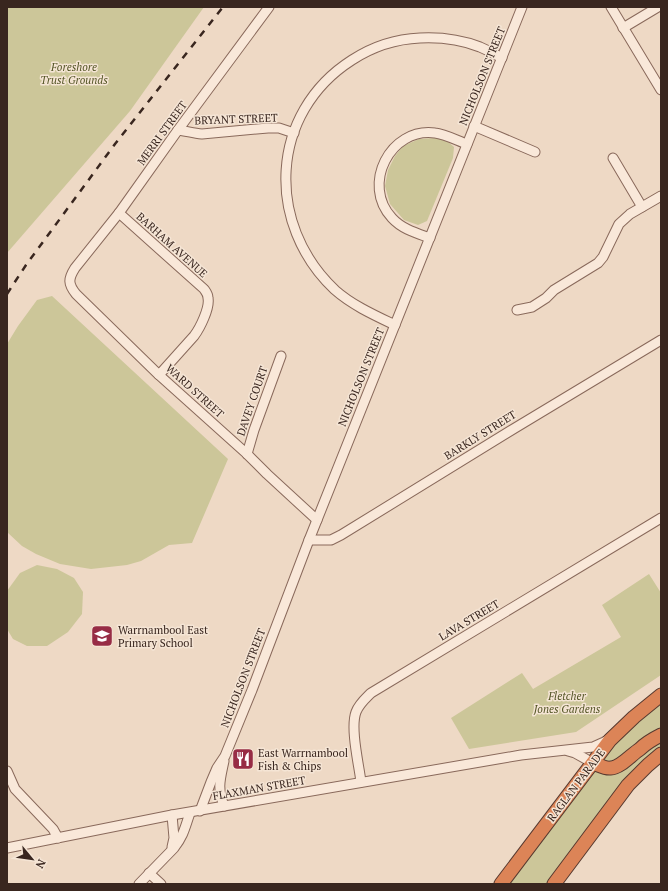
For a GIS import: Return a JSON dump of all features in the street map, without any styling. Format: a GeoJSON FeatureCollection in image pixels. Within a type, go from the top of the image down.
{"type":"FeatureCollection","features":[{"type":"Feature","properties":{"kind":"highway","name":"RAGLAN PARADE"},"geometry":{"type":"LineString","coordinates":[[501,884],[610,740],[638,713],[661,696]]}},
{"type":"Feature","properties":{"kind":"highway"},"geometry":{"type":"LineString","coordinates":[[593,763],[608,768],[614,768],[622,764],[632,754],[661,735]]}},
{"type":"Feature","properties":{"kind":"highway"},"geometry":{"type":"LineString","coordinates":[[554,884],[628,785],[661,754]]}},
{"type":"Feature","properties":{"kind":"street","name":"MERRI STREET"},"geometry":{"type":"LineString","coordinates":[[72,272],[119,213],[269,7]]}},
{"type":"Feature","properties":{"kind":"street","name":"NICHOLSON STREET"},"geometry":{"type":"LineString","coordinates":[[200,811],[214,774],[225,756],[252,690],[309,540],[522,7]]}},
{"type":"Feature","properties":{"kind":"street"},"geometry":{"type":"LineString","coordinates":[[611,7],[660,86]]}},
{"type":"Feature","properties":{"kind":"street"},"geometry":{"type":"LineString","coordinates":[[624,28],[658,7]]}},
{"type":"Feature","properties":{"kind":"street"},"geometry":{"type":"LineString","coordinates":[[395,325],[364,310],[336,291],[312,264],[303,249],[292,222],[286,187],[287,160],[294,133],[312,98],[329,78],[358,56],[377,47],[404,40],[433,38],[467,43],[502,58]]}},
{"type":"Feature","properties":{"kind":"street"},"geometry":{"type":"LineString","coordinates":[[474,126],[535,152]]}},
{"type":"Feature","properties":{"kind":"street","name":"BRYANT STREET"},"geometry":{"type":"LineString","coordinates":[[178,130],[202,134],[280,128],[294,133]]}},
{"type":"Feature","properties":{"kind":"street"},"geometry":{"type":"LineString","coordinates":[[430,238],[414,233],[397,224],[388,213],[381,200],[379,192],[382,166],[392,149],[399,143],[418,134],[436,133],[467,144]]}},
{"type":"Feature","properties":{"kind":"street"},"geometry":{"type":"LineString","coordinates":[[614,158],[642,207]]}},
{"type":"Feature","properties":{"kind":"street"},"geometry":{"type":"LineString","coordinates":[[517,310],[532,307],[546,298],[554,290],[598,263],[603,257],[619,224],[630,214],[661,196]]}},
{"type":"Feature","properties":{"kind":"street","name":"BARHAM AVENUE"},"geometry":{"type":"LineString","coordinates":[[119,213],[204,289],[208,296],[207,308],[198,331],[159,375]]}},
{"type":"Feature","properties":{"kind":"street","name":"WARD STREET"},"geometry":{"type":"LineString","coordinates":[[72,272],[70,288],[159,375],[247,454],[262,470],[317,520]]}},
{"type":"Feature","properties":{"kind":"street","name":"BARKLY STREET"},"geometry":{"type":"LineString","coordinates":[[309,540],[331,540],[341,535],[661,340]]}},
{"type":"Feature","properties":{"kind":"street","name":"DAVEY COURT"},"geometry":{"type":"LineString","coordinates":[[247,454],[254,430],[281,356]]}},
{"type":"Feature","properties":{"kind":"street","name":"LAVA STREET"},"geometry":{"type":"LineString","coordinates":[[361,782],[354,733],[354,719],[358,707],[371,693],[661,518]]}},
{"type":"Feature","properties":{"kind":"street","name":"FLAXMAN STREET"},"geometry":{"type":"LineString","coordinates":[[7,848],[172,815],[361,782],[521,755],[563,750],[575,752],[604,742],[618,731]]}},
{"type":"Feature","properties":{"kind":"street","name":"FLAXMAN STREET"},"geometry":{"type":"LineString","coordinates":[[580,751],[593,763]]}},
{"type":"Feature","properties":{"kind":"street","name":"NICHOLSON STREET"},"geometry":{"type":"LineString","coordinates":[[224,806],[219,789],[225,756]]}},
{"type":"Feature","properties":{"kind":"street"},"geometry":{"type":"LineString","coordinates":[[7,772],[16,789],[53,829],[58,838]]}},
{"type":"Feature","properties":{"kind":"street"},"geometry":{"type":"LineString","coordinates":[[139,884],[182,838],[190,813]]}},
{"type":"Feature","properties":{"kind":"street"},"geometry":{"type":"LineString","coordinates":[[167,855],[174,844],[172,815]]}},
{"type":"Feature","properties":{"kind":"street"},"geometry":{"type":"LineString","coordinates":[[149,873],[161,884]]}},
{"type":"Feature","properties":{"kind":"green space","name":"Foreshore Trust Grounds"},"geometry":{"type":"Polygon","coordinates":[[[7,7],[204,7],[130,111],[7,253],[7,7]]]}},
{"type":"Feature","properties":{"kind":"green space"},"geometry":{"type":"Polygon","coordinates":[[[435,138],[447,141],[454,147],[453,158],[427,221],[418,225],[404,220],[390,204],[385,186],[388,170],[395,156],[403,146],[419,139],[435,138]]]}},
{"type":"Feature","properties":{"kind":"green space"},"geometry":{"type":"Polygon","coordinates":[[[52,296],[228,459],[192,543],[169,545],[141,561],[127,565],[91,569],[60,564],[36,554],[22,546],[7,532],[7,344],[37,300],[52,296]]]}},
{"type":"Feature","properties":{"kind":"green space"},"geometry":{"type":"Polygon","coordinates":[[[37,565],[57,569],[74,578],[83,592],[82,614],[68,632],[47,646],[27,646],[13,639],[7,629],[7,591],[20,573],[37,565]]]}},
{"type":"Feature","properties":{"kind":"green space","name":"Fletcher Jones Gardens"},"geometry":{"type":"Polygon","coordinates":[[[649,574],[661,593],[661,675],[576,732],[469,749],[451,718],[522,673],[533,689],[621,637],[602,605],[649,574]]]}},
{"type":"Feature","properties":{"kind":"green space"},"geometry":{"type":"Polygon","coordinates":[[[661,695],[661,754],[554,884],[501,884],[610,740],[661,695]]]}},
{"type":"Feature","properties":{"kind":"railway"},"geometry":{"type":"LineString","coordinates":[[7,294],[26,265],[115,144],[223,7]]}},
{"type":"Feature","properties":{"kind":"place","name":"Warrnambool East Primary School"},"geometry":{"type":"Point","coordinates":[102,636]}},
{"type":"Feature","properties":{"kind":"place","name":"East Warrnambool Fish & Chips"},"geometry":{"type":"Point","coordinates":[243,759]}}]}
